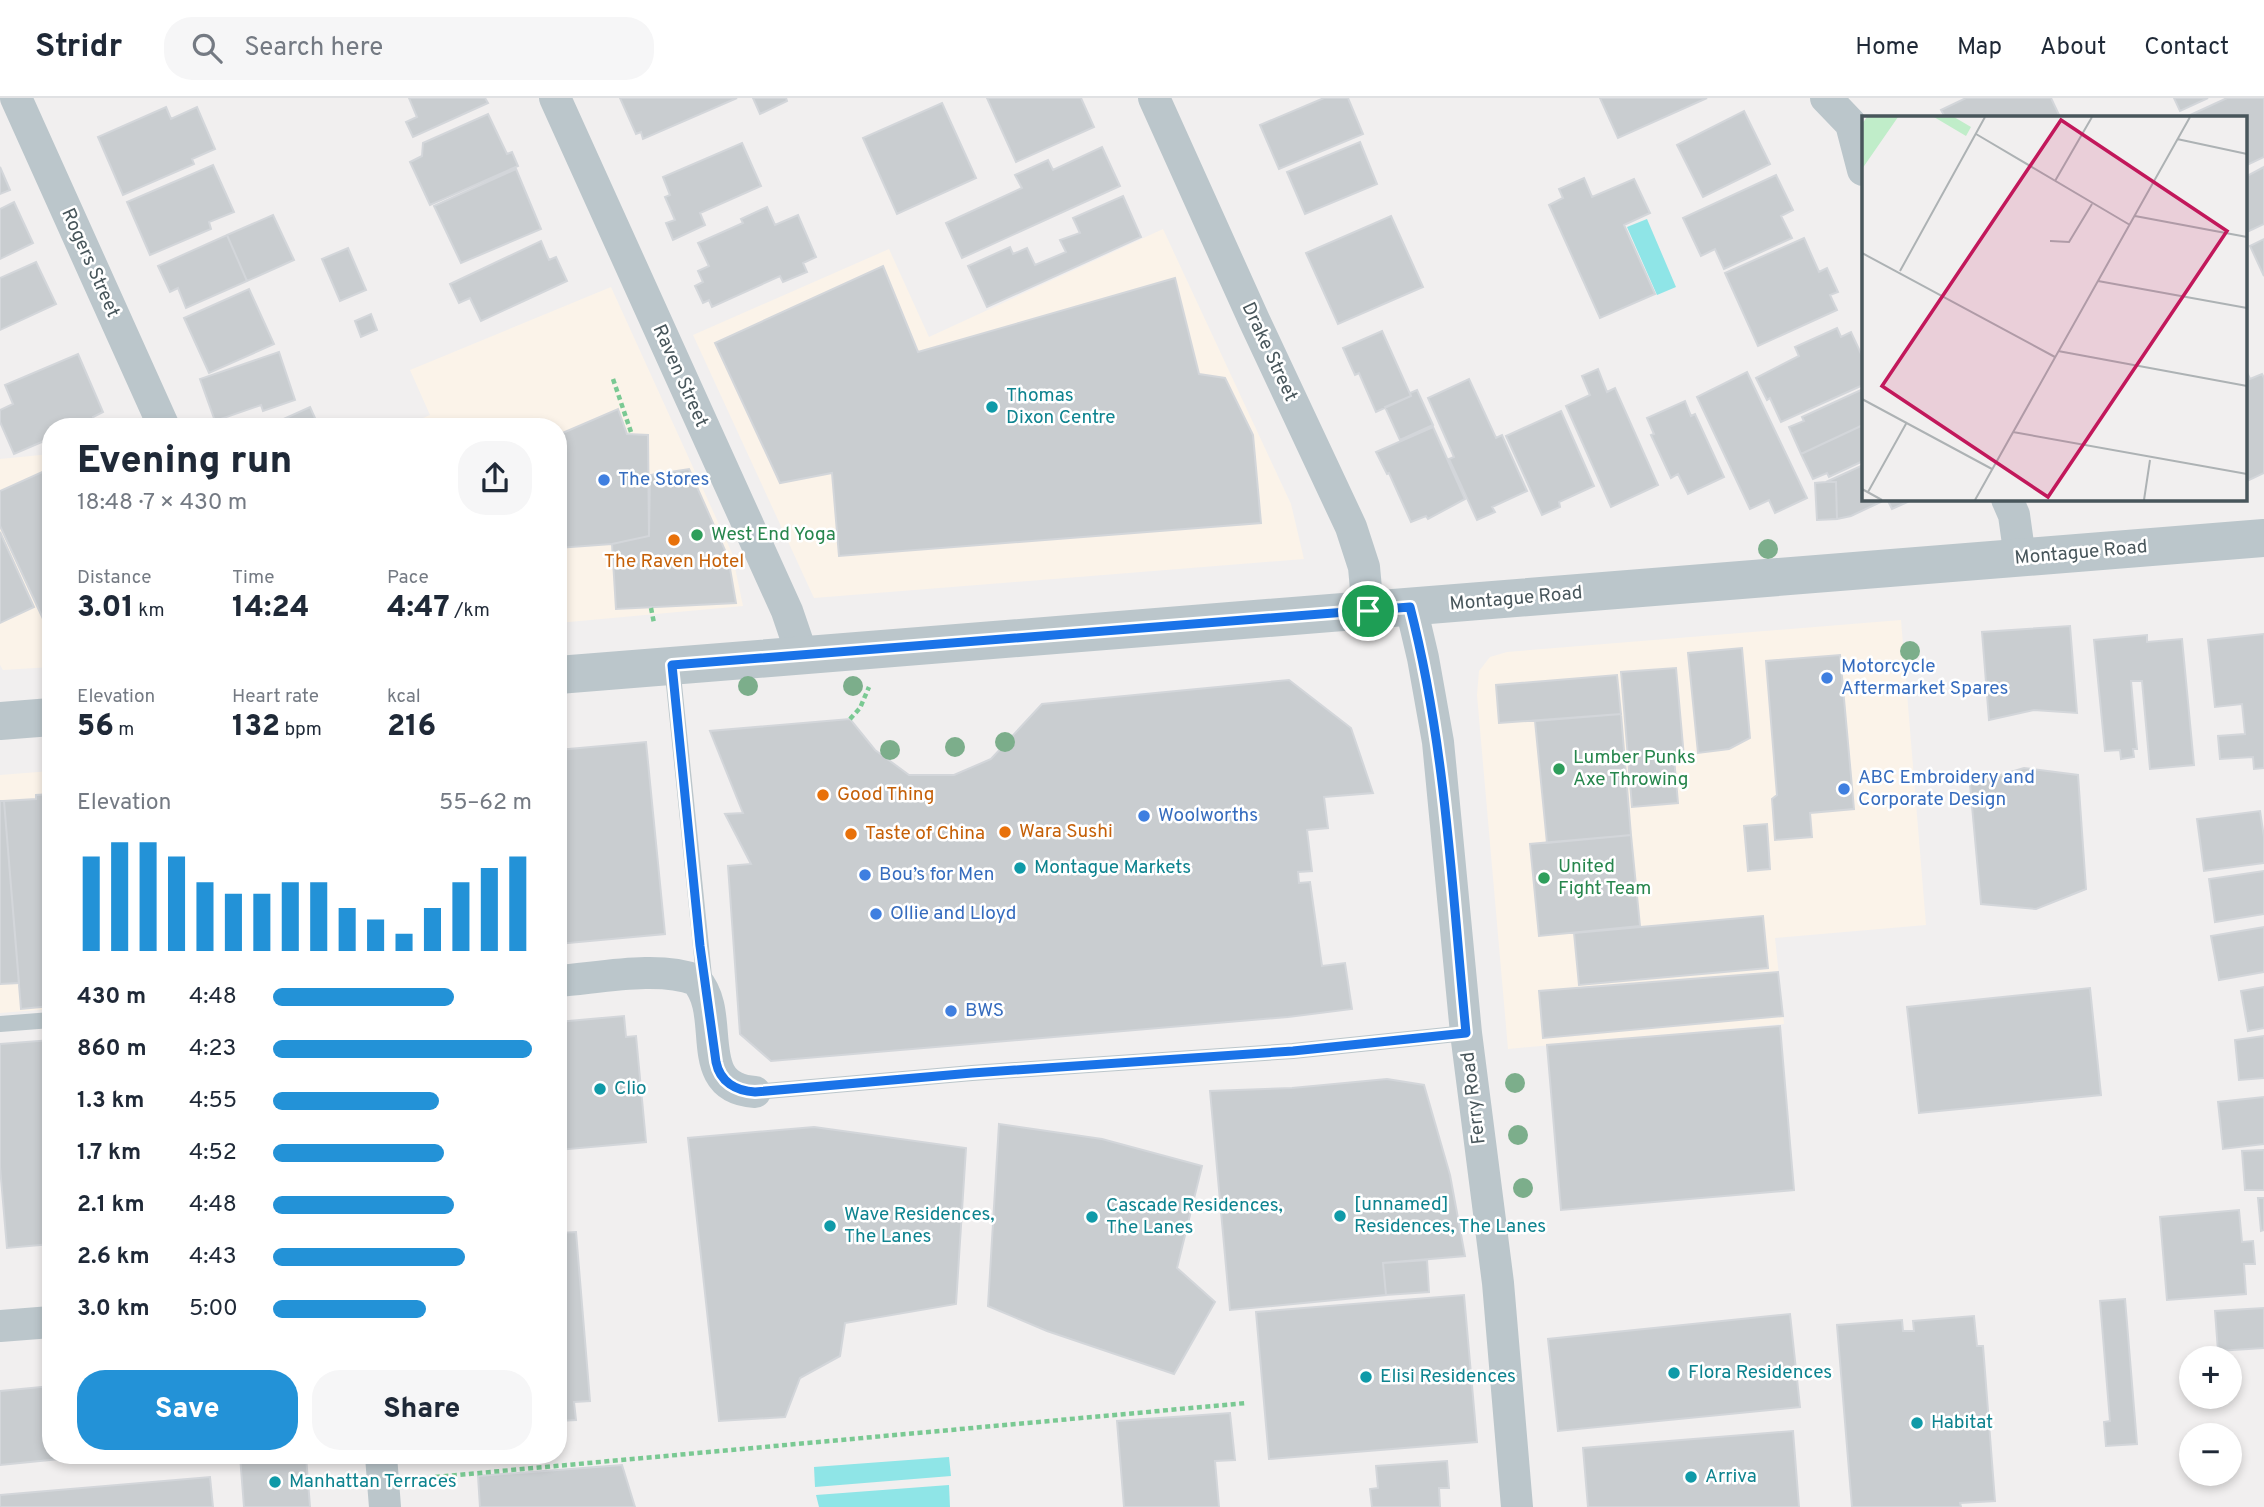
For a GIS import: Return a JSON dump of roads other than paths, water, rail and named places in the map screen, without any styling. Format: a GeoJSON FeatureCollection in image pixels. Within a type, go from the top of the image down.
{"type":"FeatureCollection","features":[{"type":"Feature","properties":{"kind":"street","name":"Rogers Street"},"geometry":{"type":"LineString","coordinates":[[16,98],[160,418]]}},
{"type":"Feature","properties":{"kind":"street","name":"Raven Street"},"geometry":{"type":"LineString","coordinates":[[555,98],[787,611],[802,655]]}},
{"type":"Feature","properties":{"kind":"street","name":"Drake Street"},"geometry":{"type":"LineString","coordinates":[[1154,98],[1351,527],[1364,567],[1368,611]]}},
{"type":"Feature","properties":{"kind":"street"},"geometry":{"type":"LineString","coordinates":[[1826,98],[1852,124],[1862,166]]}},
{"type":"Feature","properties":{"kind":"street"},"geometry":{"type":"LineString","coordinates":[[2007,500],[2014,515],[2020,558]]}},
{"type":"Feature","properties":{"kind":"street","name":"Montague Road"},"geometry":{"type":"LineString","coordinates":[[567,674],[2264,538]]}},
{"type":"Feature","properties":{"kind":"street","name":"Ferry Road"},"geometry":{"type":"LineString","coordinates":[[1410,607],[1423,658],[1438,742],[1466,1033],[1498,1283],[1517,1507]]}},
{"type":"Feature","properties":{"kind":"street"},"geometry":{"type":"LineString","coordinates":[[0,721],[42,719]]}},
{"type":"Feature","properties":{"kind":"street"},"geometry":{"type":"LineString","coordinates":[[567,980],[666,973],[696,980],[705,992],[718,1072],[729,1084],[755,1092]]}},
{"type":"Feature","properties":{"kind":"street"},"geometry":{"type":"LineString","coordinates":[[0,1326],[42,1323]]}},
{"type":"Feature","properties":{"kind":"street"},"geometry":{"type":"LineString","coordinates":[[382,1464],[385,1507]]}},
{"type":"Feature","properties":{"kind":"lane"},"geometry":{"type":"LineString","coordinates":[[672,665],[705,992]]}},
{"type":"Feature","properties":{"kind":"lane"},"geometry":{"type":"LineString","coordinates":[[0,1024],[42,1021]]}},
{"type":"Feature","properties":{"kind":"lane"},"geometry":{"type":"LineString","coordinates":[[755,1092],[972,1073],[1293,1051],[1466,1033]]}},
{"type":"Feature","properties":{"kind":"water"},"geometry":{"type":"Polygon","coordinates":[[[1647,219],[1676,287],[1657,295],[1627,227],[1647,219]]]}},
{"type":"Feature","properties":{"kind":"water"},"geometry":{"type":"Polygon","coordinates":[[[949,1457],[951,1476],[815,1487],[814,1467],[949,1457]]]}},
{"type":"Feature","properties":{"kind":"water"},"geometry":{"type":"Polygon","coordinates":[[[949,1485],[950,1507],[819,1507],[816,1495],[949,1485]]]}},
{"type":"Feature","properties":{"kind":"place","name":"Thomas Dixon Centre"},"geometry":{"type":"Point","coordinates":[992,407]}},
{"type":"Feature","properties":{"kind":"place","name":"The Stores"},"geometry":{"type":"Point","coordinates":[604,480]}},
{"type":"Feature","properties":{"kind":"place","name":"West End Yoga"},"geometry":{"type":"Point","coordinates":[697,535]}},
{"type":"Feature","properties":{"kind":"place","name":"The Raven Hotel"},"geometry":{"type":"Point","coordinates":[674,540]}},
{"type":"Feature","properties":{"kind":"place","name":"Motorcycle Aftermarket Spares"},"geometry":{"type":"Point","coordinates":[1827,678]}},
{"type":"Feature","properties":{"kind":"place","name":"Lumber Punks Axe Throwing"},"geometry":{"type":"Point","coordinates":[1559,769]}},
{"type":"Feature","properties":{"kind":"place","name":"ABC Embroidery and Corporate Design"},"geometry":{"type":"Point","coordinates":[1844,789]}},
{"type":"Feature","properties":{"kind":"place","name":"Good Thing"},"geometry":{"type":"Point","coordinates":[823,795]}},
{"type":"Feature","properties":{"kind":"place","name":"Woolworths"},"geometry":{"type":"Point","coordinates":[1144,816]}},
{"type":"Feature","properties":{"kind":"place","name":"Wara Sushi"},"geometry":{"type":"Point","coordinates":[1005,832]}},
{"type":"Feature","properties":{"kind":"place","name":"Taste of China"},"geometry":{"type":"Point","coordinates":[851,834]}},
{"type":"Feature","properties":{"kind":"place","name":"Montague Markets"},"geometry":{"type":"Point","coordinates":[1020,868]}},
{"type":"Feature","properties":{"kind":"place","name":"Bou’s for Men"},"geometry":{"type":"Point","coordinates":[865,875]}},
{"type":"Feature","properties":{"kind":"place","name":"United Fight Team"},"geometry":{"type":"Point","coordinates":[1544,878]}},
{"type":"Feature","properties":{"kind":"place","name":"Ollie and Lloyd"},"geometry":{"type":"Point","coordinates":[876,914]}},
{"type":"Feature","properties":{"kind":"place","name":"BWS"},"geometry":{"type":"Point","coordinates":[951,1011]}},
{"type":"Feature","properties":{"kind":"place","name":"Clio"},"geometry":{"type":"Point","coordinates":[600,1089]}},
{"type":"Feature","properties":{"kind":"place","name":"[unnamed] Residences, The Lanes"},"geometry":{"type":"Point","coordinates":[1340,1216]}},
{"type":"Feature","properties":{"kind":"place","name":"Cascade Residences, The Lanes"},"geometry":{"type":"Point","coordinates":[1092,1217]}},
{"type":"Feature","properties":{"kind":"place","name":"Wave Residences, The Lanes"},"geometry":{"type":"Point","coordinates":[830,1226]}},
{"type":"Feature","properties":{"kind":"place","name":"Flora Residences"},"geometry":{"type":"Point","coordinates":[1674,1373]}},
{"type":"Feature","properties":{"kind":"place","name":"Elisi Residences"},"geometry":{"type":"Point","coordinates":[1366,1377]}},
{"type":"Feature","properties":{"kind":"place","name":"Habitat"},"geometry":{"type":"Point","coordinates":[1917,1423]}},
{"type":"Feature","properties":{"kind":"place","name":"Arriva"},"geometry":{"type":"Point","coordinates":[1691,1477]}},
{"type":"Feature","properties":{"kind":"place","name":"Manhattan Terraces"},"geometry":{"type":"Point","coordinates":[275,1482]}}]}
